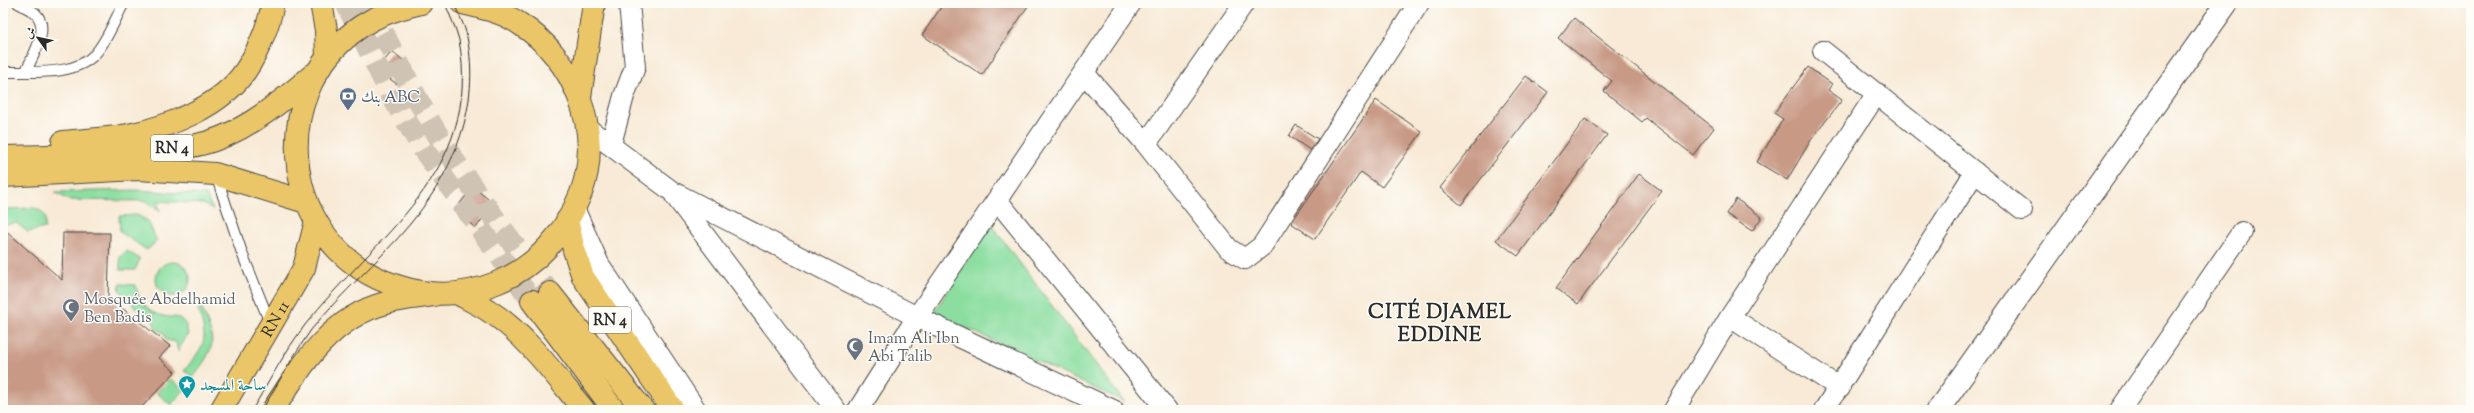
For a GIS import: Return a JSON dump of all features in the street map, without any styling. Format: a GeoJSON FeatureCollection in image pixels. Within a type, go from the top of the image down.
{"type":"FeatureCollection","features":[{"type":"Feature","properties":{"kind":"main road"},"geometry":{"type":"LineString","coordinates":[[3,148],[133,134],[182,118],[215,99],[240,78],[261,41],[273,3]]}},
{"type":"Feature","properties":{"kind":"main road"},"geometry":{"type":"LineString","coordinates":[[321,3],[326,30],[323,64]]}},
{"type":"Feature","properties":{"kind":"main road"},"geometry":{"type":"LineString","coordinates":[[422,3],[380,15],[360,27],[323,64],[306,94],[299,120],[296,148],[298,175],[306,202],[316,221],[339,252],[364,271],[383,282],[410,290],[447,294],[490,311],[540,358],[584,410]]}},
{"type":"Feature","properties":{"kind":"main road"},"geometry":{"type":"LineString","coordinates":[[273,410],[305,361],[329,335],[355,315],[385,303],[447,294],[490,285],[509,278],[532,262],[553,243],[571,214],[582,191],[588,160],[587,128],[580,97],[566,68],[545,43],[520,23],[491,9],[463,3]]}},
{"type":"Feature","properties":{"kind":"main road"},"geometry":{"type":"LineString","coordinates":[[580,97],[594,3]]}},
{"type":"Feature","properties":{"kind":"main road","name":"RN 4"},"geometry":{"type":"LineString","coordinates":[[3,158],[119,153],[200,144],[229,133],[256,118],[285,98],[323,64]]}},
{"type":"Feature","properties":{"kind":"main road","name":"RN 4"},"geometry":{"type":"LineString","coordinates":[[3,176],[138,169],[215,174],[306,202]]}},
{"type":"Feature","properties":{"kind":"main road","name":"RN 4"},"geometry":{"type":"LineString","coordinates":[[571,214],[574,250],[583,277],[673,410]]}},
{"type":"Feature","properties":{"kind":"main road","name":"RN 11"},"geometry":{"type":"LineString","coordinates":[[220,410],[304,268],[316,221]]}},
{"type":"Feature","properties":{"kind":"main road","name":"RN 4"},"geometry":{"type":"LineString","coordinates":[[614,410],[541,297],[643,410]]}},
{"type":"Feature","properties":{"kind":"street"},"geometry":{"type":"LineString","coordinates":[[611,144],[624,96],[635,67],[629,3]]}},
{"type":"Feature","properties":{"kind":"street"},"geometry":{"type":"LineString","coordinates":[[858,410],[917,317],[1131,3]]}},
{"type":"Feature","properties":{"kind":"street"},"geometry":{"type":"LineString","coordinates":[[1146,144],[1244,3]]}},
{"type":"Feature","properties":{"kind":"street"},"geometry":{"type":"LineString","coordinates":[[1084,72],[1146,144],[1229,249],[1244,259],[1262,246],[1419,3]]}},
{"type":"Feature","properties":{"kind":"street"},"geometry":{"type":"LineString","coordinates":[[1938,410],[2227,3]]}},
{"type":"Feature","properties":{"kind":"street"},"geometry":{"type":"LineString","coordinates":[[1823,51],[2022,210]]}},
{"type":"Feature","properties":{"kind":"street"},"geometry":{"type":"LineString","coordinates":[[1674,410],[1730,317],[1877,93]]}},
{"type":"Feature","properties":{"kind":"street"},"geometry":{"type":"LineString","coordinates":[[587,128],[611,144],[673,192],[917,317],[1113,410]]}},
{"type":"Feature","properties":{"kind":"street"},"geometry":{"type":"LineString","coordinates":[[1824,410],[1840,388],[1975,172]]}},
{"type":"Feature","properties":{"kind":"street"},"geometry":{"type":"LineString","coordinates":[[673,192],[836,410]]}},
{"type":"Feature","properties":{"kind":"street"},"geometry":{"type":"LineString","coordinates":[[997,200],[1167,410]]}},
{"type":"Feature","properties":{"kind":"street"},"geometry":{"type":"LineString","coordinates":[[571,214],[599,264],[696,410]]}},
{"type":"Feature","properties":{"kind":"street"},"geometry":{"type":"LineString","coordinates":[[2120,410],[2242,232]]}},
{"type":"Feature","properties":{"kind":"street"},"geometry":{"type":"LineString","coordinates":[[1730,317],[1840,388]]}},
{"type":"Feature","properties":{"kind":"lane"},"geometry":{"type":"LineString","coordinates":[[18,3],[35,13],[42,23],[41,35],[26,71]]}},
{"type":"Feature","properties":{"kind":"lane"},"geometry":{"type":"LineString","coordinates":[[3,72],[74,68],[87,62],[96,53],[124,3]]}},
{"type":"Feature","properties":{"kind":"lane"},"geometry":{"type":"LineString","coordinates":[[215,174],[242,253],[271,325]]}},
{"type":"Feature","properties":{"kind":"green space"},"geometry":{"type":"Polygon","coordinates":[[[137,190],[206,195],[213,210],[203,204],[157,201],[160,211],[145,201],[68,200],[55,192],[137,190]]]}},
{"type":"Feature","properties":{"kind":"green space"},"geometry":{"type":"Polygon","coordinates":[[[34,208],[43,213],[45,228],[28,232],[16,223],[3,225],[3,209],[34,208]]]}},
{"type":"Feature","properties":{"kind":"green space"},"geometry":{"type":"Polygon","coordinates":[[[137,215],[148,221],[157,241],[147,250],[120,232],[119,216],[137,215]]]}},
{"type":"Feature","properties":{"kind":"green space"},"geometry":{"type":"Polygon","coordinates":[[[990,223],[1124,402],[934,313],[990,223]]]}},
{"type":"Feature","properties":{"kind":"green space"},"geometry":{"type":"Polygon","coordinates":[[[127,251],[140,259],[135,270],[120,270],[120,257],[127,251]]]}},
{"type":"Feature","properties":{"kind":"green space"},"geometry":{"type":"Polygon","coordinates":[[[170,262],[176,262],[180,263],[187,269],[190,279],[189,286],[183,293],[176,296],[170,296],[166,295],[159,289],[156,282],[156,276],[157,272],[163,265],[170,262]]]}},
{"type":"Feature","properties":{"kind":"green space"},"geometry":{"type":"Polygon","coordinates":[[[120,284],[136,285],[142,301],[153,312],[166,317],[180,318],[183,321],[188,334],[178,351],[176,342],[166,340],[164,333],[156,329],[153,321],[138,310],[119,290],[120,284]]]}},
{"type":"Feature","properties":{"kind":"green space"},"geometry":{"type":"Polygon","coordinates":[[[201,306],[209,328],[212,343],[207,357],[194,377],[184,371],[197,355],[203,343],[203,329],[198,309],[201,306]]]}},
{"type":"Feature","properties":{"kind":"green space"},"geometry":{"type":"Polygon","coordinates":[[[171,379],[184,390],[171,405],[157,393],[171,379]]]}},
{"type":"Feature","properties":{"kind":"building"},"geometry":{"type":"Polygon","coordinates":[[[944,3],[1030,3],[982,75],[922,35],[944,3]]]}},
{"type":"Feature","properties":{"kind":"building"},"geometry":{"type":"Polygon","coordinates":[[[1574,18],[1714,128],[1693,155],[1646,118],[1642,122],[1604,91],[1612,81],[1558,38],[1574,18]]]}},
{"type":"Feature","properties":{"kind":"building"},"geometry":{"type":"Polygon","coordinates":[[[392,51],[411,67],[397,84],[377,70],[392,51]]]}},
{"type":"Feature","properties":{"kind":"building"},"geometry":{"type":"Polygon","coordinates":[[[1808,67],[1832,84],[1828,90],[1842,100],[1811,140],[1787,180],[1757,162],[1783,119],[1774,113],[1808,67]]]}},
{"type":"Feature","properties":{"kind":"building"},"geometry":{"type":"Polygon","coordinates":[[[1526,76],[1548,92],[1461,205],[1440,188],[1526,76]]]}},
{"type":"Feature","properties":{"kind":"building"},"geometry":{"type":"Polygon","coordinates":[[[1376,100],[1422,132],[1382,187],[1361,172],[1315,239],[1291,223],[1376,100]]]}},
{"type":"Feature","properties":{"kind":"building"},"geometry":{"type":"Polygon","coordinates":[[[1585,119],[1607,135],[1518,256],[1496,240],[1585,119]]]}},
{"type":"Feature","properties":{"kind":"building"},"geometry":{"type":"Polygon","coordinates":[[[1296,125],[1318,139],[1310,150],[1289,136],[1296,125]]]}},
{"type":"Feature","properties":{"kind":"building"},"geometry":{"type":"Polygon","coordinates":[[[1639,174],[1662,191],[1578,304],[1556,288],[1639,174]]]}},
{"type":"Feature","properties":{"kind":"building"},"geometry":{"type":"Polygon","coordinates":[[[473,187],[493,203],[476,228],[454,211],[473,187]]]}},
{"type":"Feature","properties":{"kind":"building"},"geometry":{"type":"Polygon","coordinates":[[[1736,199],[1762,217],[1752,231],[1726,214],[1736,199]]]}},
{"type":"Feature","properties":{"kind":"building","name":"Mosquée Abdelhamid Ben Badis"},"geometry":{"type":"Polygon","coordinates":[[[3,228],[62,280],[63,233],[110,233],[108,297],[170,346],[159,358],[175,372],[139,410],[3,410],[3,228]]]}},
{"type":"Feature","properties":{"kind":"tunnel"},"geometry":{"type":"LineString","coordinates":[[346,3],[390,93],[423,149],[532,301]]}},
{"type":"Feature","properties":{"kind":"tunnel"},"geometry":{"type":"LineString","coordinates":[[368,3],[411,88],[439,137],[479,197],[550,293]]}},
{"type":"Feature","properties":{"kind":"tram line"},"geometry":{"type":"LineString","coordinates":[[252,410],[284,356],[305,325],[418,199],[440,165],[455,128],[462,87],[459,40],[445,3]]}},
{"type":"Feature","properties":{"kind":"tram line"},"geometry":{"type":"LineString","coordinates":[[262,410],[311,330],[410,224],[426,204],[451,160],[467,113],[470,88],[470,63],[467,37],[454,3]]}},
{"type":"Feature","properties":{"kind":"place","name":"بنك ABC"},"geometry":{"type":"Point","coordinates":[348,111]}},
{"type":"Feature","properties":{"kind":"place","name":"Mosquée Abdelhamid Ben Badis"},"geometry":{"type":"Point","coordinates":[71,322]}},
{"type":"Feature","properties":{"kind":"place","name":"Imam Ali Ibn Abi Talib"},"geometry":{"type":"Point","coordinates":[855,361]}},
{"type":"Feature","properties":{"kind":"place","name":"ساحة المسجد"},"geometry":{"type":"Point","coordinates":[187,399]}},
{"type":"Feature","properties":{"kind":"district","name":"CITÉ DJAMEL EDDINE"},"geometry":{"type":"Point","coordinates":[1440,322]}}]}
